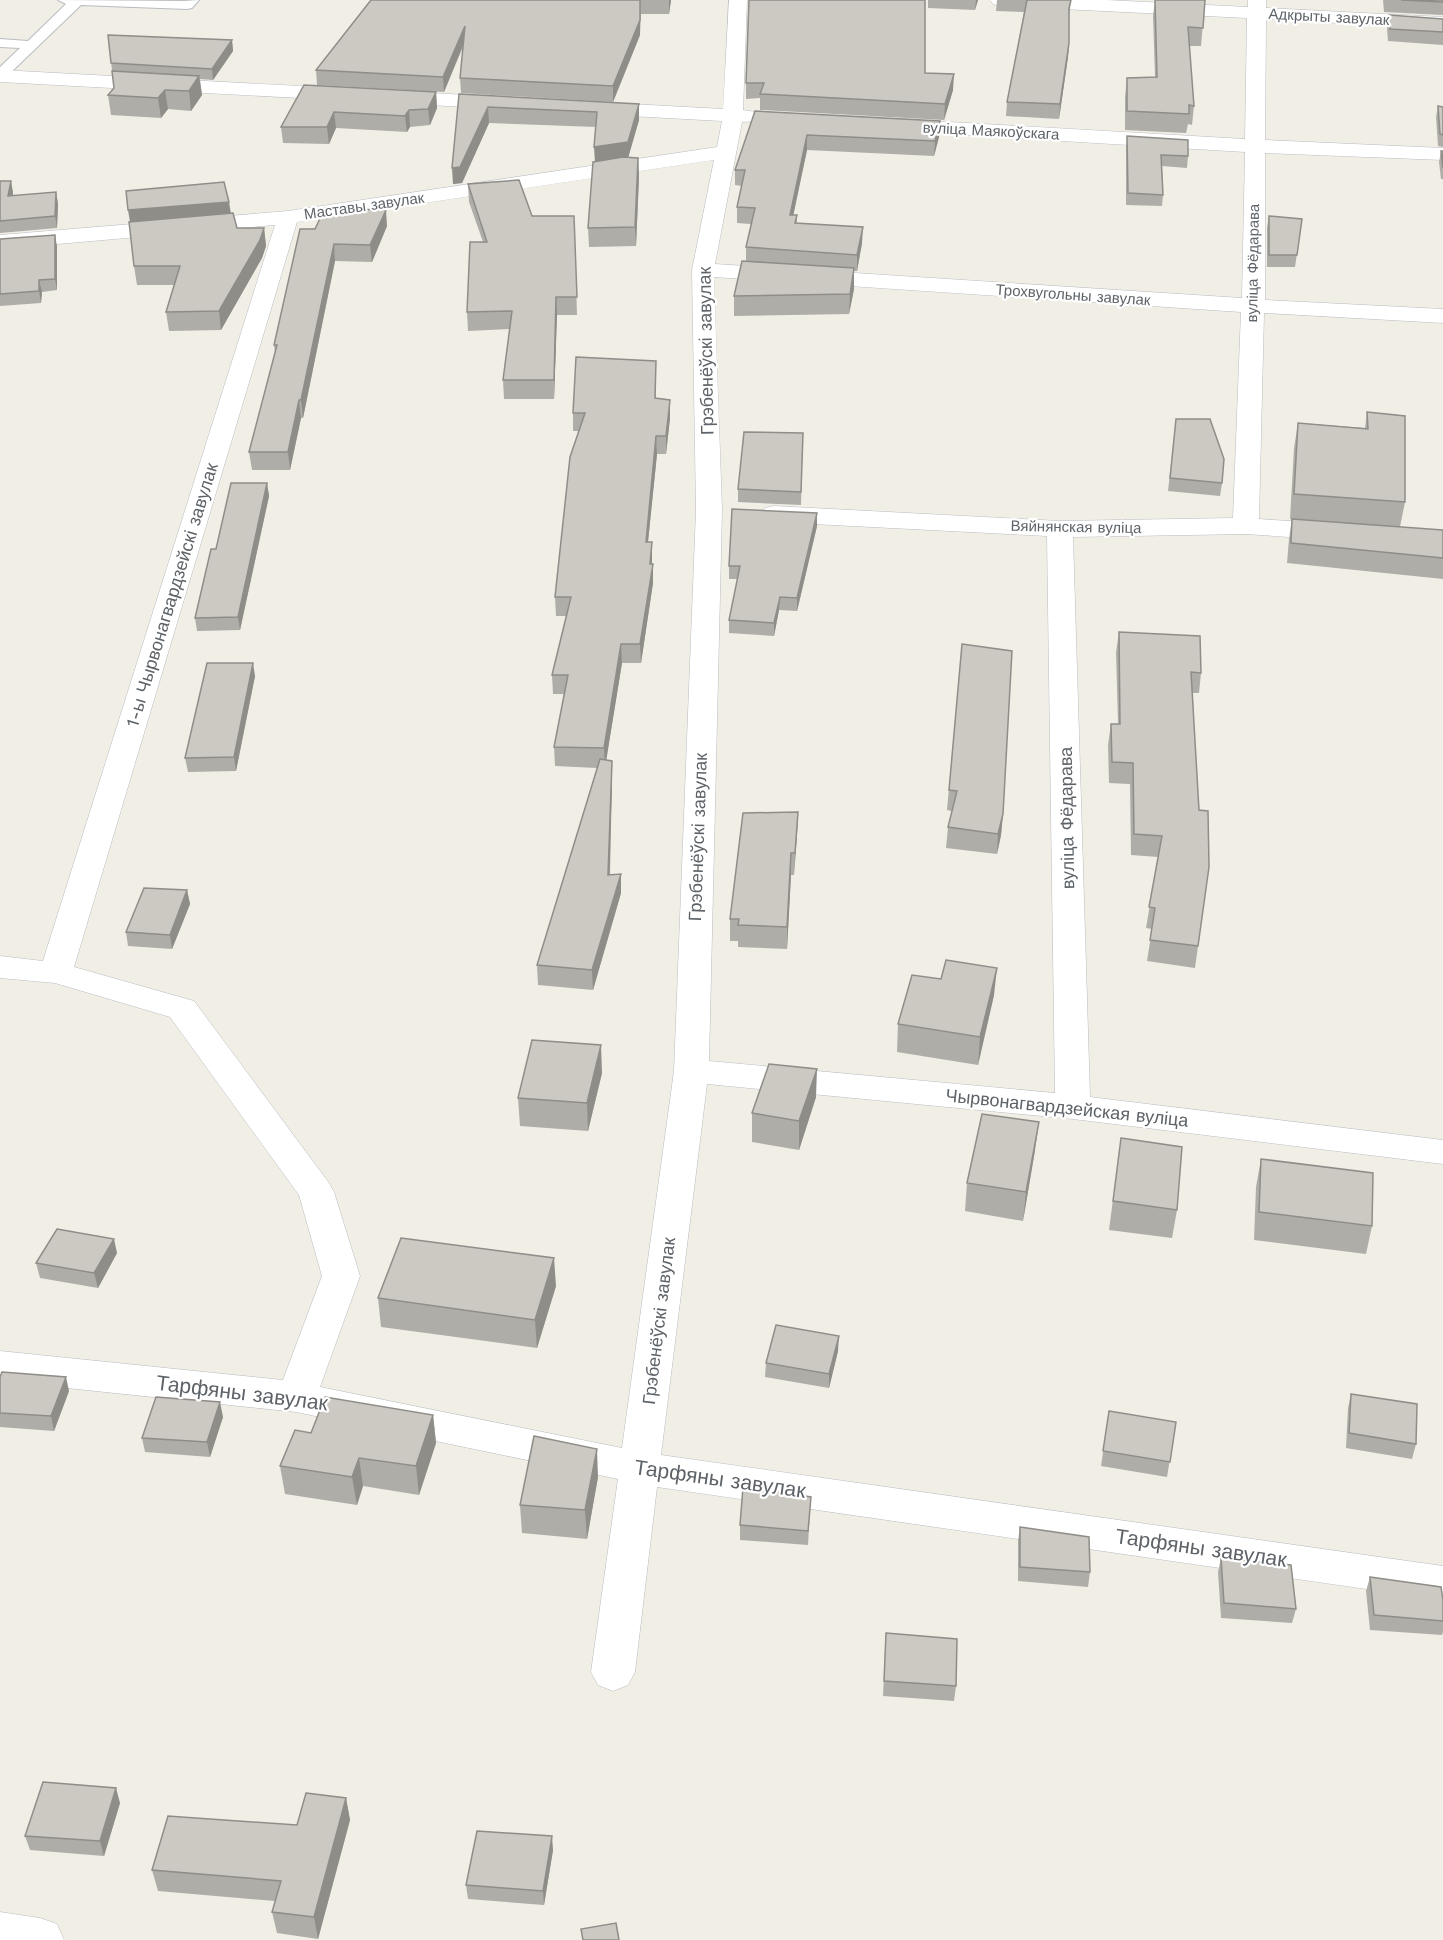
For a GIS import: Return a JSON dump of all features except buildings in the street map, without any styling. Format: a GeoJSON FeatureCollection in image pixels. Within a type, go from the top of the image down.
{"type":"FeatureCollection","features":[{"type":"Feature","properties":{"kind":"street","name":"Грэбенёўскі завулак"},"geometry":{"type":"LineString","coordinates":[[613,1672],[690,1071],[729,511],[703,270],[733,116],[738,0]]}},
{"type":"Feature","properties":{"kind":"street","name":"Адкрыты завулак"},"geometry":{"type":"LineString","coordinates":[[999,0],[1257,7],[1443,23]]}},
{"type":"Feature","properties":{"kind":"street","name":"вуліца Фёдарава"},"geometry":{"type":"LineString","coordinates":[[1246,526],[1253,306],[1257,7]]}},
{"type":"Feature","properties":{"kind":"street"},"geometry":{"type":"LineString","coordinates":[[0,76],[520,104]]}},
{"type":"Feature","properties":{"kind":"street"},"geometry":{"type":"LineString","coordinates":[[579,108],[769,118]]}},
{"type":"Feature","properties":{"kind":"street","name":"вуліца Маякоўскага"},"geometry":{"type":"LineString","coordinates":[[876,124],[1256,146],[1443,154]]}},
{"type":"Feature","properties":{"kind":"street","name":"Маставы завулак"},"geometry":{"type":"LineString","coordinates":[[0,242],[288,217],[725,152]]}},
{"type":"Feature","properties":{"kind":"street","name":"1-ы Чырвонагвардзейскі завулак"},"geometry":{"type":"LineString","coordinates":[[56,972],[288,217]]}},
{"type":"Feature","properties":{"kind":"street","name":"Трохвугольны завулак"},"geometry":{"type":"LineString","coordinates":[[703,270],[1253,306],[1443,316]]}},
{"type":"Feature","properties":{"kind":"street","name":"Вяйнянская вуліца"},"geometry":{"type":"LineString","coordinates":[[729,511],[1060,529],[1246,526],[1357,534]]}},
{"type":"Feature","properties":{"kind":"street","name":"вуліца Фёдарава"},"geometry":{"type":"LineString","coordinates":[[1060,529],[1073,1107]]}},
{"type":"Feature","properties":{"kind":"street"},"geometry":{"type":"LineString","coordinates":[[0,967],[56,972],[182,1009],[316,1192],[341,1276],[296,1397]]}},
{"type":"Feature","properties":{"kind":"street","name":"Чырвонагвардзейская вуліца"},"geometry":{"type":"LineString","coordinates":[[690,1071],[1073,1107],[1443,1152]]}},
{"type":"Feature","properties":{"kind":"street","name":"Тарфяны завулак"},"geometry":{"type":"LineString","coordinates":[[0,1366],[296,1397],[640,1468],[1443,1583]]}},
{"type":"Feature","properties":{"kind":"street"},"geometry":{"type":"LineString","coordinates":[[0,1934],[40,1940]]}},
{"type":"Feature","properties":{"kind":"lane"},"geometry":{"type":"LineString","coordinates":[[0,76],[70,1],[187,5],[192,0]]}},
{"type":"Feature","properties":{"kind":"lane"},"geometry":{"type":"LineString","coordinates":[[0,43],[31,45]]}}]}
